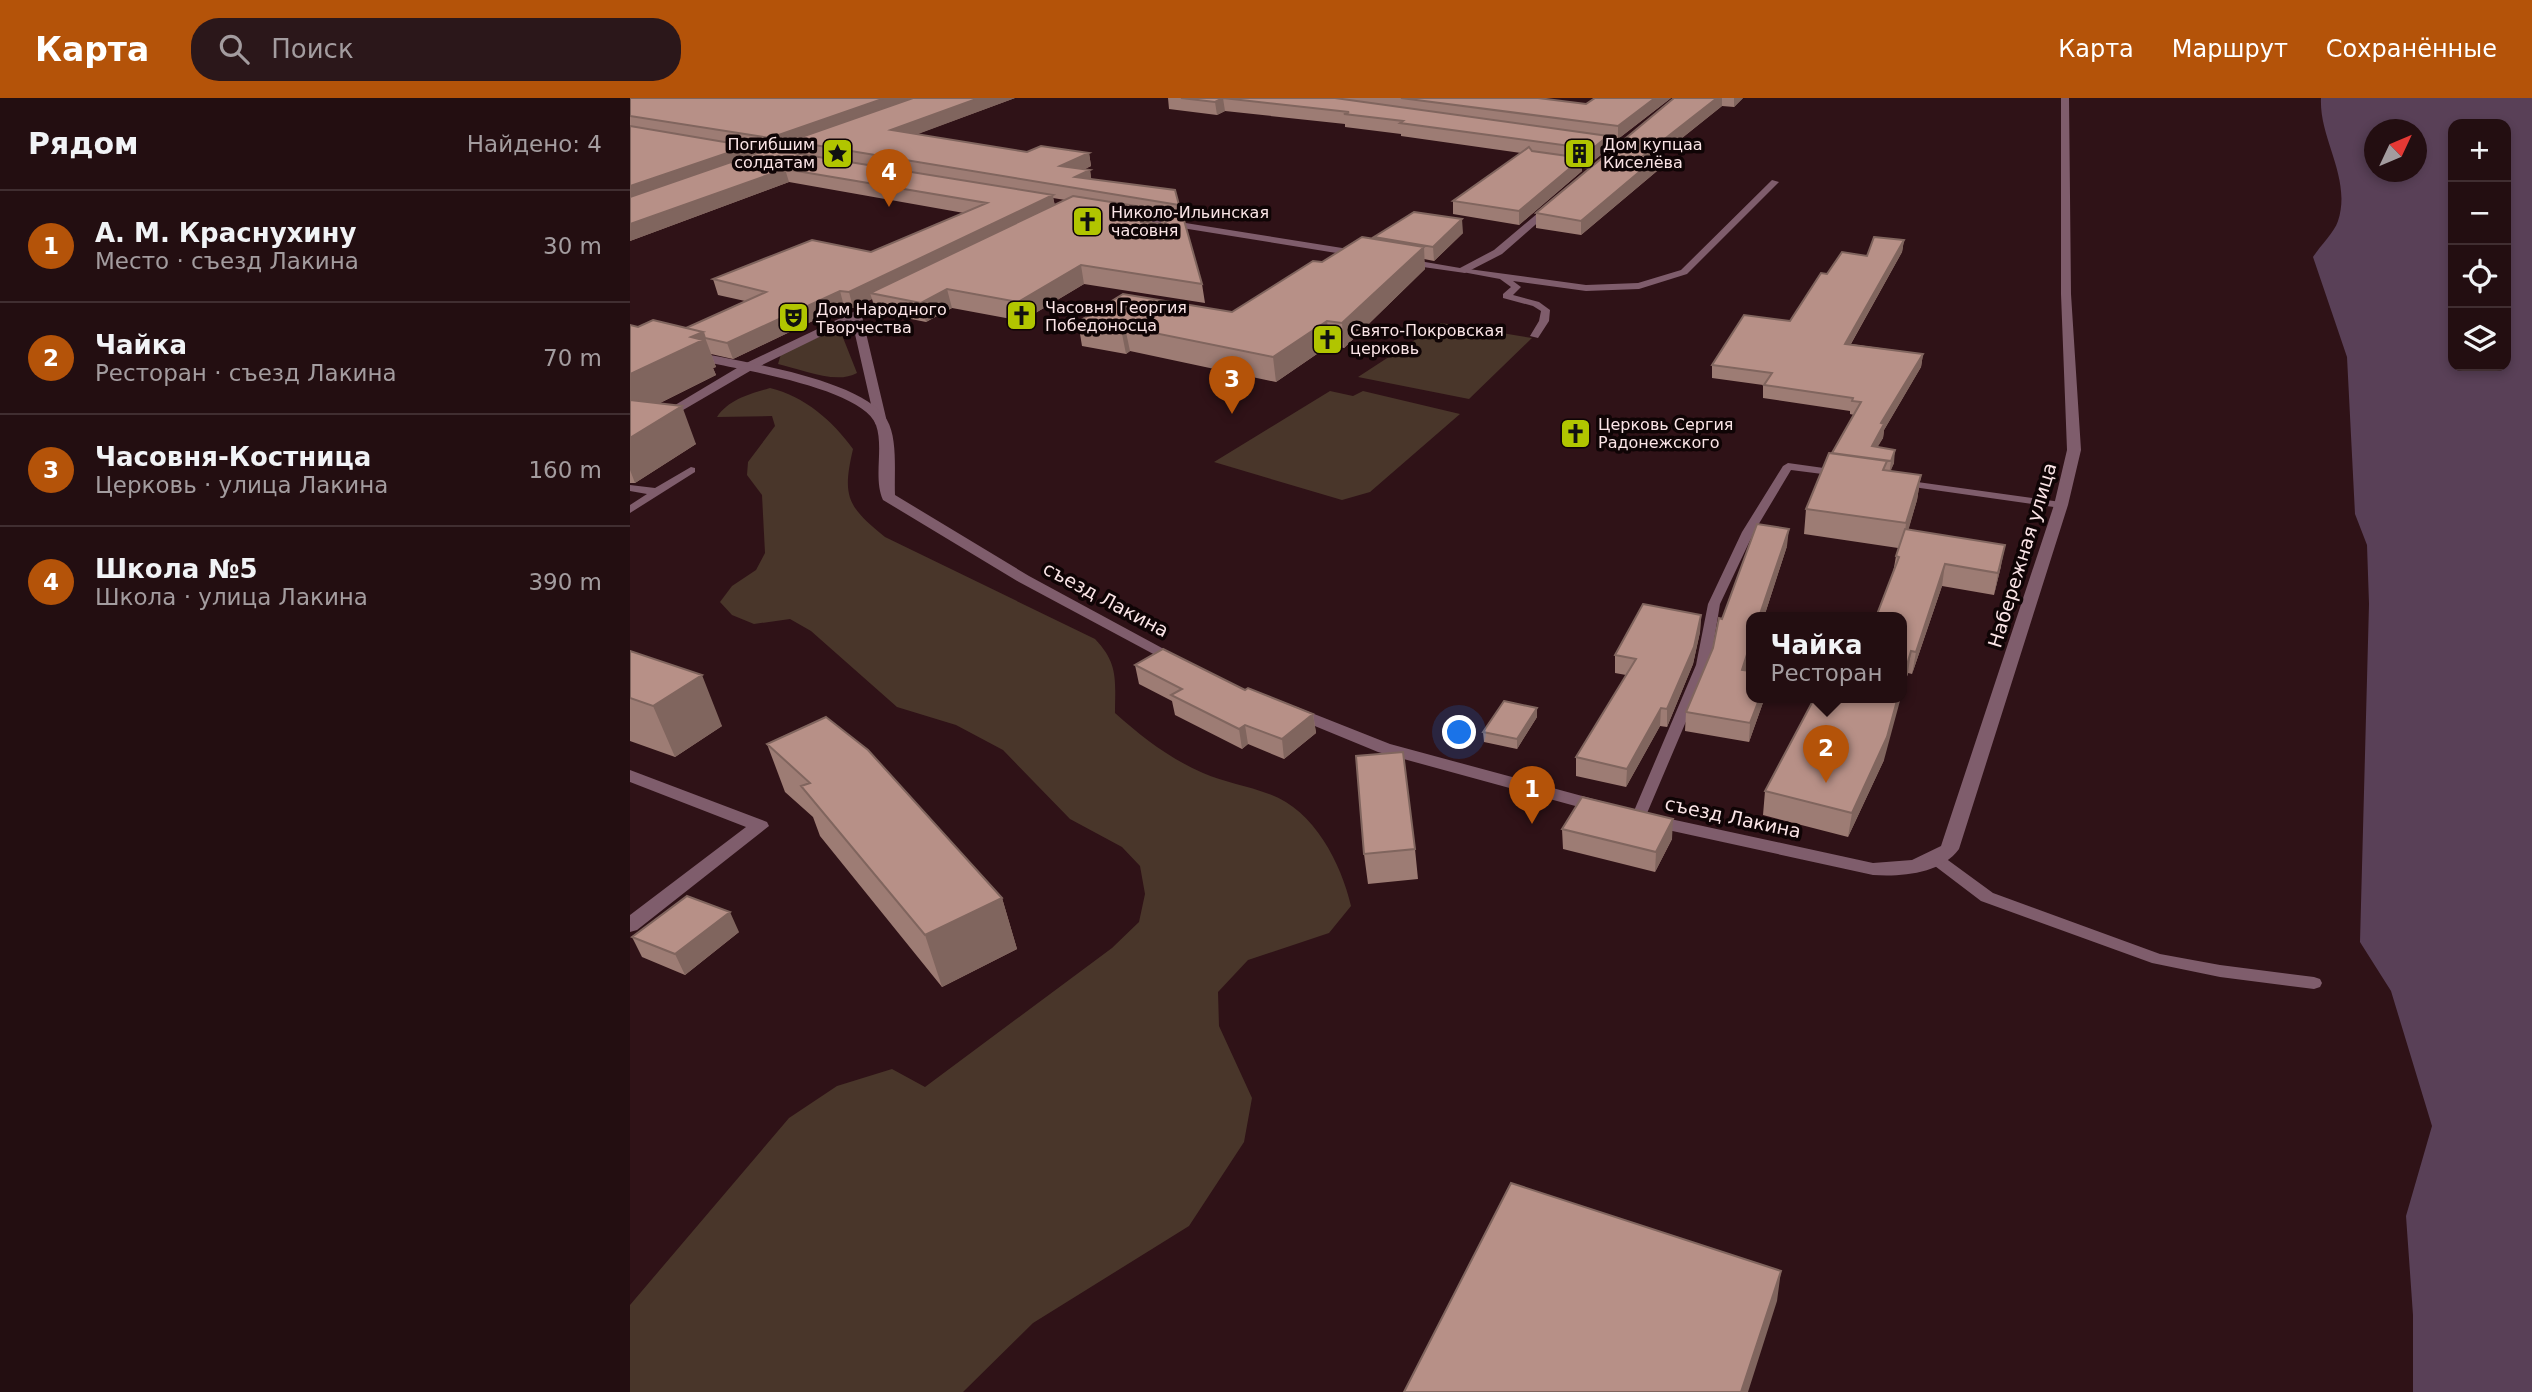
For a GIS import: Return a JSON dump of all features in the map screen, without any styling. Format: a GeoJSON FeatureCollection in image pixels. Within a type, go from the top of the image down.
{"type":"FeatureCollection","features":[{"type":"Feature","properties":{"kind":"street","name":"Набережная улица"},"geometry":{"type":"LineString","coordinates":[[1936,859],[1948,849],[2061,505],[2074,450],[2066,294],[2065,98]]}},
{"type":"Feature","properties":{"kind":"street"},"geometry":{"type":"LineString","coordinates":[[1612,153],[1630,137]]}},
{"type":"Feature","properties":{"kind":"street"},"geometry":{"type":"LineString","coordinates":[[1580,139],[1621,145]]}},
{"type":"Feature","properties":{"kind":"street"},"geometry":{"type":"LineString","coordinates":[[1585,176],[1603,160]]}},
{"type":"Feature","properties":{"kind":"street"},"geometry":{"type":"LineString","coordinates":[[1394,260],[1461,271],[1498,252],[1566,193]]}},
{"type":"Feature","properties":{"kind":"street"},"geometry":{"type":"LineString","coordinates":[[1113,214],[1367,256]]}},
{"type":"Feature","properties":{"kind":"street"},"geometry":{"type":"LineString","coordinates":[[630,437],[746,368],[903,291]]}},
{"type":"Feature","properties":{"kind":"street","name":"съезд Лакина"},"geometry":{"type":"LineString","coordinates":[[856,315],[881,422],[888,497],[1024,579],[1191,668]]}},
{"type":"Feature","properties":{"kind":"street"},"geometry":{"type":"LineString","coordinates":[[681,353],[839,390],[865,403],[881,422]]}},
{"type":"Feature","properties":{"kind":"street","name":"съезд Лакина"},"geometry":{"type":"LineString","coordinates":[[1281,706],[1384,748],[1624,814],[1873,869],[1895,871],[1936,859]]}},
{"type":"Feature","properties":{"kind":"street"},"geometry":{"type":"LineString","coordinates":[[630,776],[760,826],[630,925]]}},
{"type":"Feature","properties":{"kind":"lane"},"geometry":{"type":"LineString","coordinates":[[1556,162],[1595,168]]}},
{"type":"Feature","properties":{"kind":"lane"},"geometry":{"type":"LineString","coordinates":[[1461,271],[1586,288],[1639,286],[1684,272],[1775,182]]}},
{"type":"Feature","properties":{"kind":"lane"},"geometry":{"type":"LineString","coordinates":[[1157,229],[1167,223]]}},
{"type":"Feature","properties":{"kind":"lane"},"geometry":{"type":"LineString","coordinates":[[1499,276],[1517,287],[1506,296],[1536,304],[1546,310],[1544,321],[1535,336]]}},
{"type":"Feature","properties":{"kind":"lane"},"geometry":{"type":"LineString","coordinates":[[1624,814],[1703,665],[1714,604],[1748,533],[1788,466],[1856,476]]}},
{"type":"Feature","properties":{"kind":"lane"},"geometry":{"type":"LineString","coordinates":[[630,510],[691,470]]}},
{"type":"Feature","properties":{"kind":"lane"},"geometry":{"type":"LineString","coordinates":[[1897,482],[2061,505]]}},
{"type":"Feature","properties":{"kind":"lane"},"geometry":{"type":"LineString","coordinates":[[630,488],[657,492]]}},
{"type":"Feature","properties":{"kind":"lane"},"geometry":{"type":"LineString","coordinates":[[1936,859],[1987,897],[2158,959],[2220,971],[2314,983]]}},
{"type":"Feature","properties":{"kind":"shaded area"},"geometry":{"type":"Polygon","coordinates":[[[2321,98],[2532,98],[2532,1392],[2413,1392],[2413,1315],[2406,1216],[2432,1126],[2391,991],[2360,942],[2369,604],[2367,545],[2355,514],[2347,357],[2313,257],[2336,226],[2341,205],[2338,174],[2325,128],[2321,98]]]}},
{"type":"Feature","properties":{"kind":"shaded area"},"geometry":{"type":"Polygon","coordinates":[[[1441,323],[1532,338],[1469,399],[1358,377],[1441,323]]]}},
{"type":"Feature","properties":{"kind":"shaded area"},"geometry":{"type":"Polygon","coordinates":[[[834,330],[840,330],[857,373],[829,377],[778,364],[781,354],[834,330]]]}},
{"type":"Feature","properties":{"kind":"shaded area"},"geometry":{"type":"Polygon","coordinates":[[[770,388],[794,397],[817,411],[853,449],[848,479],[851,499],[862,517],[885,537],[1095,639],[1112,665],[1115,713],[1125,722],[1179,761],[1211,776],[1269,794],[1299,812],[1312,825],[1333,856],[1351,906],[1329,933],[1248,960],[1218,992],[1219,1026],[1252,1098],[1244,1142],[1189,1226],[1033,1323],[963,1392],[630,1392],[630,1305],[789,1118],[837,1086],[892,1069],[925,1087],[1112,948],[1139,922],[1145,894],[1140,866],[1122,847],[1070,819],[1003,750],[956,725],[897,707],[811,631],[790,619],[754,624],[732,615],[720,602],[732,586],[756,570],[765,553],[762,495],[747,475],[748,462],[775,426],[772,416],[717,417],[734,401],[770,388]]]}},
{"type":"Feature","properties":{"kind":"shaded area"},"geometry":{"type":"Polygon","coordinates":[[[1330,391],[1353,396],[1363,391],[1460,414],[1370,492],[1342,500],[1214,462],[1330,391]]]}},
{"type":"Feature","properties":{"kind":"building"},"geometry":{"type":"Polygon","coordinates":[[[630,98],[885,98],[770,138],[630,116],[630,98]]]}},
{"type":"Feature","properties":{"kind":"building"},"geometry":{"type":"Polygon","coordinates":[[[913,98],[979,98],[891,130],[1027,152],[1041,146],[1089,153],[1060,166],[1090,170],[1075,177],[1175,190],[1179,205],[790,141],[913,98]]]}},
{"type":"Feature","properties":{"kind":"building"},"geometry":{"type":"Polygon","coordinates":[[[1181,98],[1223,98],[1215,102],[1181,98]]]}},
{"type":"Feature","properties":{"kind":"building"},"geometry":{"type":"Polygon","coordinates":[[[1223,98],[1335,98],[1608,136],[1592,149],[1344,114],[1349,112],[1223,98]]]}},
{"type":"Feature","properties":{"kind":"building"},"geometry":{"type":"Polygon","coordinates":[[[1401,98],[1538,98],[1586,104],[1595,98],[1655,98],[1618,126],[1401,98]]]}},
{"type":"Feature","properties":{"kind":"building"},"geometry":{"type":"Polygon","coordinates":[[[1674,98],[1717,98],[1644,155],[1657,157],[1581,221],[1536,213],[1674,98]]]}},
{"type":"Feature","properties":{"kind":"building"},"geometry":{"type":"Polygon","coordinates":[[[630,126],[748,146],[630,186],[630,126]]]}},
{"type":"Feature","properties":{"kind":"building"},"geometry":{"type":"Polygon","coordinates":[[[1529,147],[1532,151],[1582,158],[1519,211],[1453,201],[1529,147]]]}},
{"type":"Feature","properties":{"kind":"building"},"geometry":{"type":"Polygon","coordinates":[[[769,149],[1053,195],[849,292],[840,291],[727,343],[705,338],[703,332],[686,328],[766,292],[713,279],[812,240],[871,252],[987,203],[785,169],[630,224],[630,197],[769,149]]]}},
{"type":"Feature","properties":{"kind":"building"},"geometry":{"type":"Polygon","coordinates":[[[1073,196],[1149,208],[1140,213],[1141,222],[1164,224],[1167,221],[1166,216],[1160,214],[1166,210],[1182,213],[1202,284],[1081,265],[1018,302],[947,289],[921,303],[870,293],[1073,196]]]}},
{"type":"Feature","properties":{"kind":"building"},"geometry":{"type":"Polygon","coordinates":[[[1414,212],[1462,219],[1433,247],[1374,237],[1414,212]]]}},
{"type":"Feature","properties":{"kind":"building"},"geometry":{"type":"Polygon","coordinates":[[[1362,237],[1424,247],[1342,323],[1327,321],[1273,357],[1125,327],[1121,329],[1078,322],[1123,294],[1232,312],[1313,261],[1322,262],[1362,237]]]}},
{"type":"Feature","properties":{"kind":"building"},"geometry":{"type":"Polygon","coordinates":[[[1874,237],[1904,240],[1845,344],[1923,354],[1881,423],[1884,424],[1872,446],[1895,450],[1891,461],[1832,453],[1861,402],[1852,401],[1853,398],[1764,385],[1772,373],[1712,365],[1744,315],[1790,321],[1821,273],[1827,274],[1842,252],[1867,256],[1874,237]]]}},
{"type":"Feature","properties":{"kind":"building"},"geometry":{"type":"Polygon","coordinates":[[[653,320],[703,332],[691,337],[703,340],[630,374],[630,325],[638,327],[653,320]]]}},
{"type":"Feature","properties":{"kind":"building"},"geometry":{"type":"Polygon","coordinates":[[[630,400],[682,406],[630,438],[630,400]]]}},
{"type":"Feature","properties":{"kind":"building"},"geometry":{"type":"Polygon","coordinates":[[[1829,453],[1887,461],[1883,470],[1921,475],[1906,523],[1806,509],[1829,453]]]}},
{"type":"Feature","properties":{"kind":"building"},"geometry":{"type":"Polygon","coordinates":[[[1757,524],[1789,529],[1761,612],[1746,612],[1746,658],[1742,670],[1746,670],[1746,703],[1758,703],[1750,723],[1686,712],[1713,648],[1719,618],[1722,619],[1757,524]]]}},
{"type":"Feature","properties":{"kind":"building"},"geometry":{"type":"Polygon","coordinates":[[[1905,529],[2005,545],[1998,573],[1945,564],[1916,652],[1911,651],[1907,665],[1907,612],[1878,612],[1899,557],[1896,556],[1905,529]]]}},
{"type":"Feature","properties":{"kind":"building"},"geometry":{"type":"Polygon","coordinates":[[[1643,604],[1701,615],[1694,647],[1667,709],[1661,708],[1627,769],[1576,757],[1636,659],[1615,655],[1643,604]]]}},
{"type":"Feature","properties":{"kind":"building"},"geometry":{"type":"Polygon","coordinates":[[[1163,649],[1245,690],[1248,688],[1313,714],[1282,739],[1245,725],[1239,729],[1171,695],[1182,689],[1135,665],[1163,649]]]}},
{"type":"Feature","properties":{"kind":"building"},"geometry":{"type":"Polygon","coordinates":[[[630,651],[702,675],[653,706],[630,698],[630,651]]]}},
{"type":"Feature","properties":{"kind":"building"},"geometry":{"type":"Polygon","coordinates":[[[1504,701],[1537,708],[1517,739],[1483,732],[1504,701]]]}},
{"type":"Feature","properties":{"kind":"building"},"geometry":{"type":"Polygon","coordinates":[[[1812,703],[1896,703],[1887,737],[1852,813],[1765,791],[1812,703]]]}},
{"type":"Feature","properties":{"kind":"building"},"geometry":{"type":"Polygon","coordinates":[[[826,717],[868,750],[1002,898],[925,935],[801,786],[810,783],[767,744],[826,717]]]}},
{"type":"Feature","properties":{"kind":"building"},"geometry":{"type":"Polygon","coordinates":[[[1403,752],[1415,849],[1364,854],[1356,756],[1403,752]]]}},
{"type":"Feature","properties":{"kind":"building"},"geometry":{"type":"Polygon","coordinates":[[[1582,797],[1673,819],[1656,852],[1562,829],[1582,797]]]}},
{"type":"Feature","properties":{"kind":"building"},"geometry":{"type":"Polygon","coordinates":[[[687,896],[730,912],[675,954],[632,937],[687,896]]]}},
{"type":"Feature","properties":{"kind":"building"},"geometry":{"type":"Polygon","coordinates":[[[1511,1183],[1781,1271],[1741,1392],[1404,1392],[1511,1183]]]}},
{"type":"Feature","properties":{"kind":"place","name":"Погибшим солдатам"},"geometry":{"type":"Point","coordinates":[838,153]}},
{"type":"Feature","properties":{"kind":"place","name":"Дом купцаа Киселёва"},"geometry":{"type":"Point","coordinates":[1580,153]}},
{"type":"Feature","properties":{"kind":"place","name":"Школа №5"},"geometry":{"type":"Point","coordinates":[889,207]}},
{"type":"Feature","properties":{"kind":"place","name":"Николо-Ильинская часовня"},"geometry":{"type":"Point","coordinates":[1088,221]}},
{"type":"Feature","properties":{"kind":"place","name":"Часовня Георгия Победоносца"},"geometry":{"type":"Point","coordinates":[1022,316]}},
{"type":"Feature","properties":{"kind":"place","name":"Дом Народного Творчества"},"geometry":{"type":"Point","coordinates":[793,318]}},
{"type":"Feature","properties":{"kind":"place","name":"Свято-Покровская церковь"},"geometry":{"type":"Point","coordinates":[1327,339]}},
{"type":"Feature","properties":{"kind":"place","name":"Часовня-Костница"},"geometry":{"type":"Point","coordinates":[1232,414]}},
{"type":"Feature","properties":{"kind":"place","name":"Церковь Сергия Радонежского"},"geometry":{"type":"Point","coordinates":[1575,433]}},
{"type":"Feature","properties":{"kind":"place","name":"Чайка"},"geometry":{"type":"Point","coordinates":[1826,783]}},
{"type":"Feature","properties":{"kind":"place","name":"А. М. Краснухину"},"geometry":{"type":"Point","coordinates":[1532,824]}}]}
